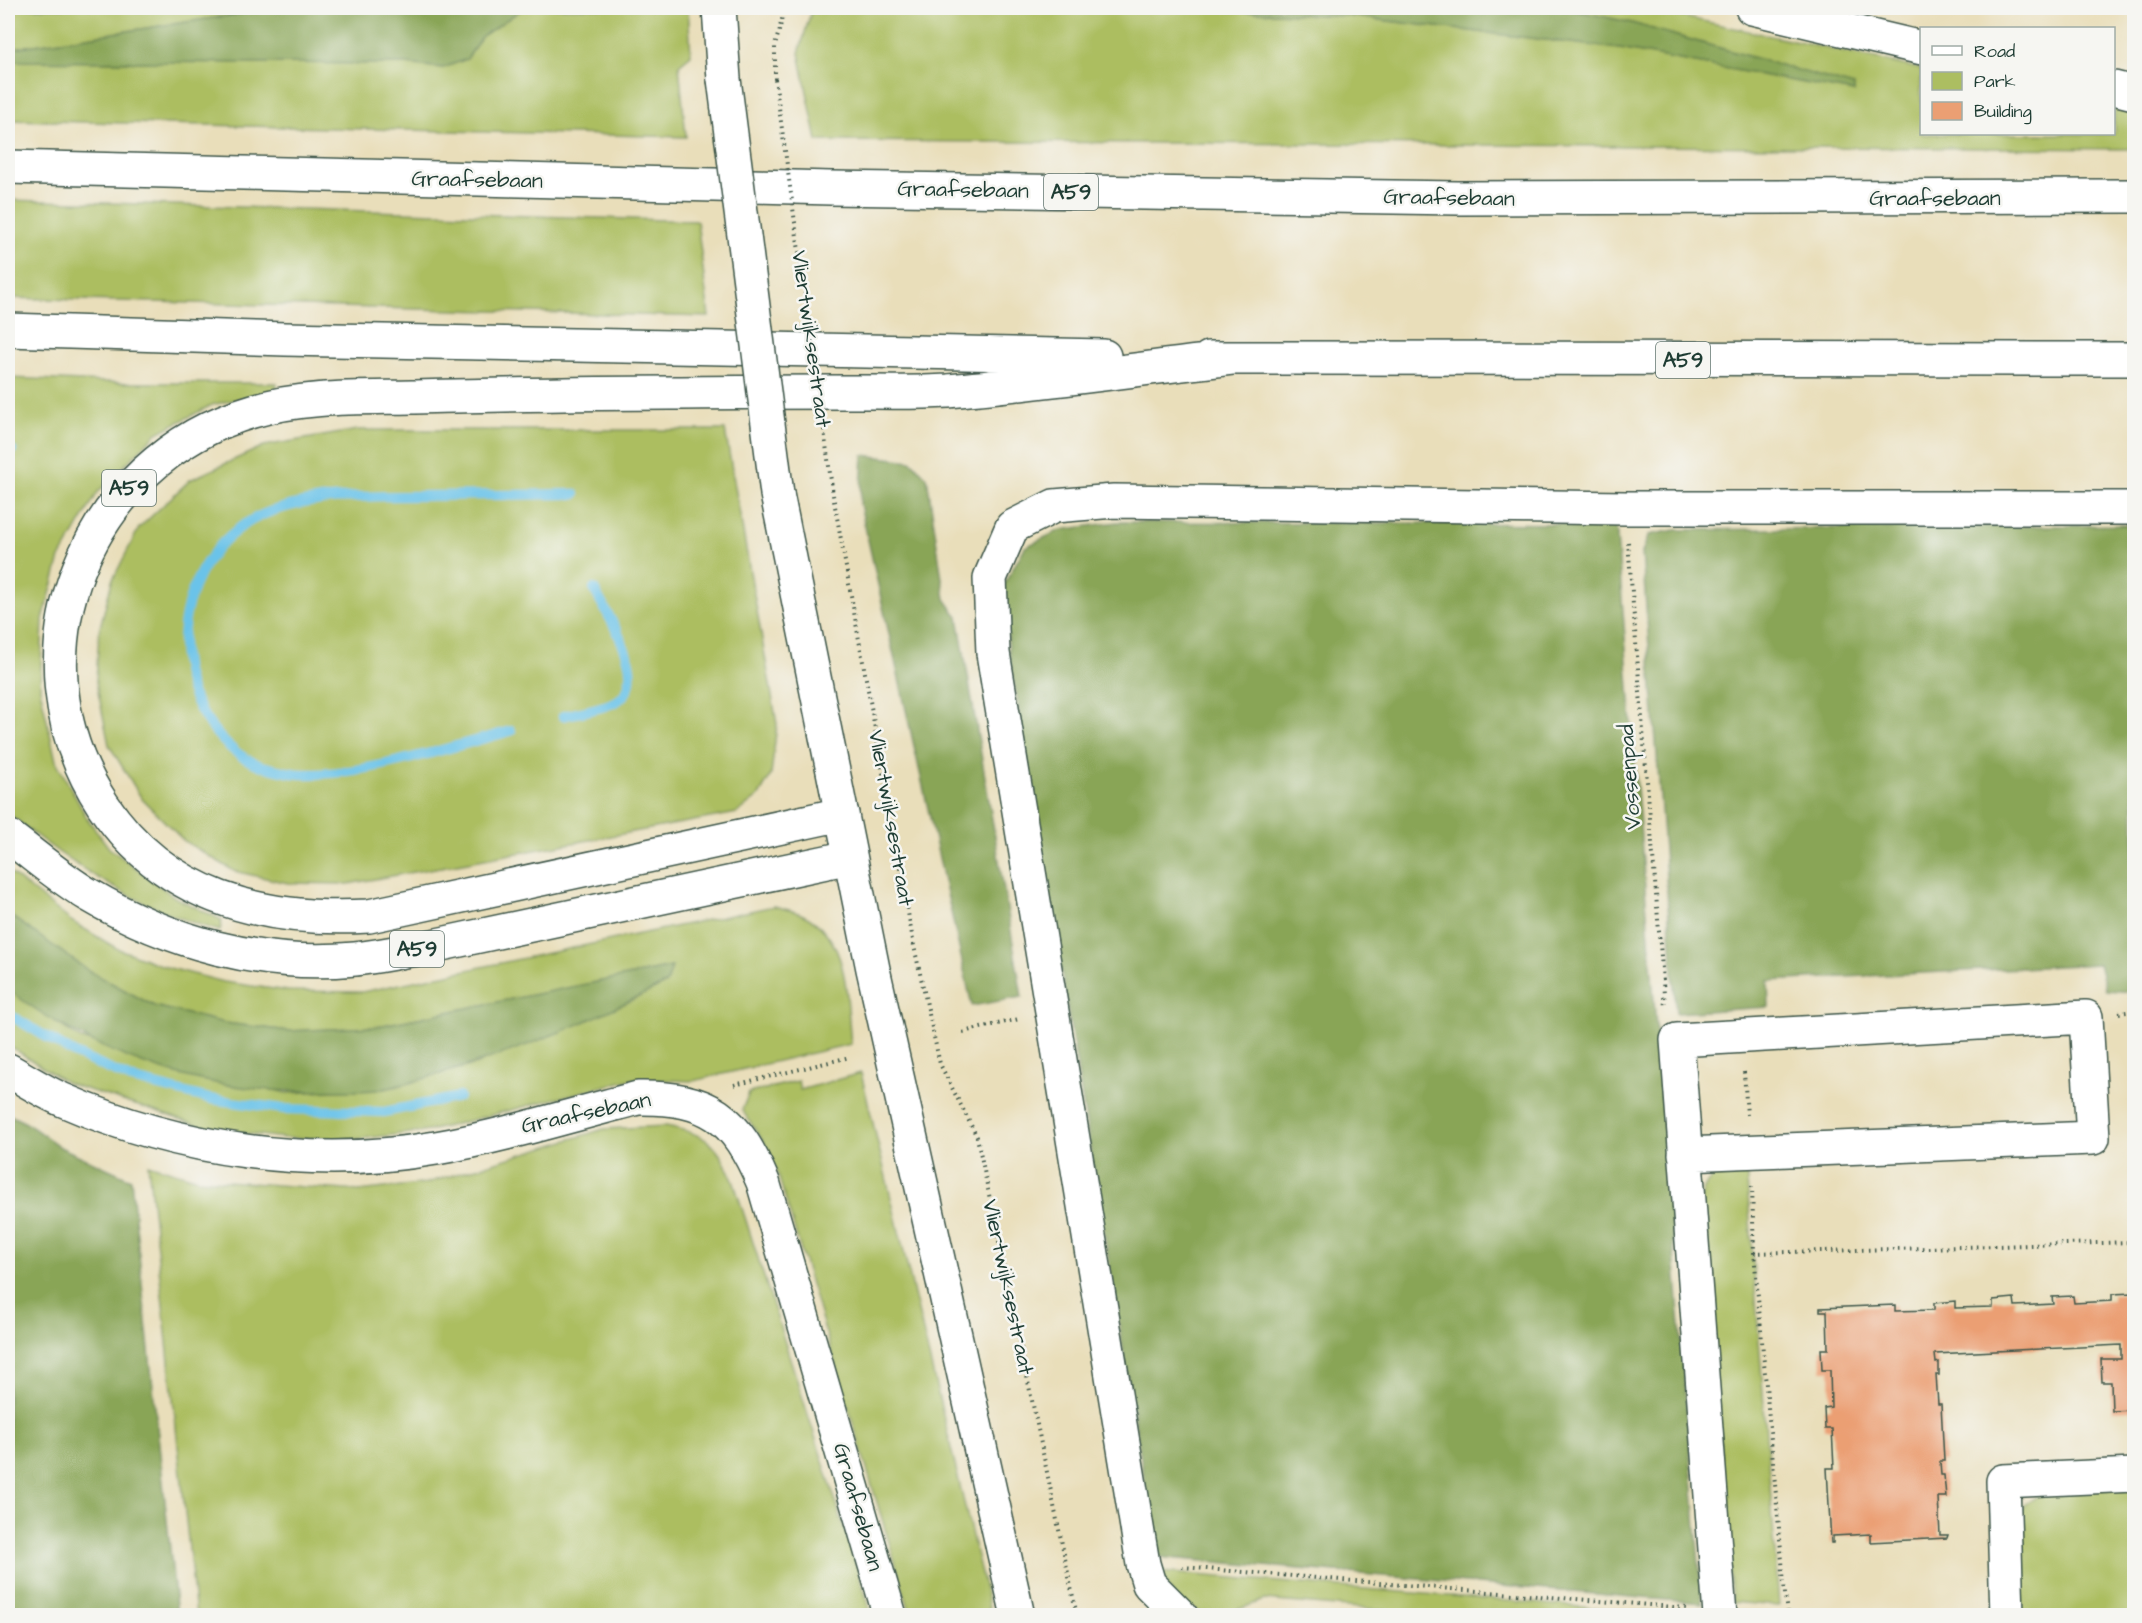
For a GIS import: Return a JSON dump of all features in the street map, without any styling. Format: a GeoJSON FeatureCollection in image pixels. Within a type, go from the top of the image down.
{"type":"FeatureCollection","features":[{"type":"Feature","properties":{"kind":"main road","name":"Vliertwijksestraat"},"geometry":{"type":"LineString","coordinates":[[719,8],[724,79],[777,494],[850,857],[1018,1616]]}},
{"type":"Feature","properties":{"kind":"main road"},"geometry":{"type":"LineString","coordinates":[[1752,8],[1920,48]]}},
{"type":"Feature","properties":{"kind":"main road"},"geometry":{"type":"LineString","coordinates":[[2115,88],[2134,93]]}},
{"type":"Feature","properties":{"kind":"main road","name":"Graafsebaan"},"geometry":{"type":"LineString","coordinates":[[8,167],[831,188],[1458,198],[2134,196]]}},
{"type":"Feature","properties":{"kind":"main road","name":"A59"},"geometry":{"type":"LineString","coordinates":[[8,330],[297,339],[1232,358],[2134,359]]}},
{"type":"Feature","properties":{"kind":"main road","name":"A59"},"geometry":{"type":"LineString","coordinates":[[842,814],[369,916],[327,919],[251,909],[222,900],[183,880],[131,839],[103,805],[74,748],[64,704],[59,652],[70,591],[94,533],[141,474],[172,448],[211,426],[254,410],[300,402],[350,398],[554,393],[944,391],[1232,358]]}},
{"type":"Feature","properties":{"kind":"main road"},"geometry":{"type":"LineString","coordinates":[[1181,1616],[1149,1584],[1143,1564],[993,653],[990,578],[1012,527],[1053,506],[1114,501],[1626,508],[2134,508]]}},
{"type":"Feature","properties":{"kind":"main road","name":"A59"},"geometry":{"type":"LineString","coordinates":[[8,836],[86,894],[130,919],[173,936],[226,951],[312,960],[354,959],[418,949],[850,857]]}},
{"type":"Feature","properties":{"kind":"main road"},"geometry":{"type":"LineString","coordinates":[[1685,1154],[2093,1138],[2086,1017],[1677,1040],[1685,1154],[1720,1613]]}},
{"type":"Feature","properties":{"kind":"main road","name":"Graafsebaan"},"geometry":{"type":"LineString","coordinates":[[8,1070],[62,1100],[137,1126],[209,1145],[286,1155],[359,1156],[436,1148],[638,1098],[671,1098],[706,1108],[735,1129],[753,1158],[763,1182],[891,1616]]}},
{"type":"Feature","properties":{"kind":"main road"},"geometry":{"type":"LineString","coordinates":[[2007,1616],[2002,1481],[2134,1475]]}},
{"type":"Feature","properties":{"kind":"path","name":"Vliertwijksestraat"},"geometry":{"type":"LineString","coordinates":[[785,8],[775,46],[775,79],[832,495],[917,957],[940,1064],[977,1137],[1077,1616]]}},
{"type":"Feature","properties":{"kind":"path","name":"Vossenpad"},"geometry":{"type":"LineString","coordinates":[[1626,508],[1666,1025],[1677,1040]]}},
{"type":"Feature","properties":{"kind":"path"},"geometry":{"type":"LineString","coordinates":[[963,1032],[1052,1011]]}},
{"type":"Feature","properties":{"kind":"path"},"geometry":{"type":"LineString","coordinates":[[706,1108],[735,1084],[850,1057]]}},
{"type":"Feature","properties":{"kind":"path"},"geometry":{"type":"LineString","coordinates":[[1787,1616],[1754,1253],[2134,1242]]}},
{"type":"Feature","properties":{"kind":"path"},"geometry":{"type":"LineString","coordinates":[[1143,1564],[1767,1616]]}},
{"type":"Feature","properties":{"kind":"green space"},"geometry":{"type":"Polygon","coordinates":[[[8,8],[280,8],[8,49],[8,8]]]}},
{"type":"Feature","properties":{"kind":"green space"},"geometry":{"type":"Polygon","coordinates":[[[280,8],[524,8],[481,37],[467,59],[443,68],[406,64],[8,61],[8,49],[280,8]]]}},
{"type":"Feature","properties":{"kind":"green space"},"geometry":{"type":"Polygon","coordinates":[[[524,8],[688,8],[691,55],[679,65],[686,137],[8,120],[8,61],[406,64],[443,68],[467,59],[481,37],[524,8]]]}},
{"type":"Feature","properties":{"kind":"green space"},"geometry":{"type":"Polygon","coordinates":[[[812,8],[975,8],[980,11],[1035,8],[1162,8],[1347,16],[1620,49],[1854,92],[1853,86],[1628,22],[1564,8],[1643,8],[1920,69],[1920,135],[2115,135],[2115,109],[2134,113],[2134,149],[817,141],[799,53],[812,8]]]}},
{"type":"Feature","properties":{"kind":"green space"},"geometry":{"type":"Polygon","coordinates":[[[1162,8],[1564,8],[1628,22],[1854,86],[1854,92],[1620,49],[1347,16],[1162,8]]]}},
{"type":"Feature","properties":{"kind":"green space"},"geometry":{"type":"Polygon","coordinates":[[[8,200],[697,221],[709,317],[8,298],[8,200]]]}},
{"type":"Feature","properties":{"kind":"green space"},"geometry":{"type":"Polygon","coordinates":[[[8,378],[132,383],[277,383],[276,390],[212,405],[157,433],[98,492],[60,558],[43,619],[40,689],[56,761],[87,818],[109,848],[176,898],[222,920],[220,931],[161,910],[108,884],[57,851],[8,813],[8,378]]]}},
{"type":"Feature","properties":{"kind":"green space"},"geometry":{"type":"Polygon","coordinates":[[[358,430],[725,430],[777,724],[771,775],[758,797],[737,813],[348,884],[288,883],[234,871],[184,841],[142,799],[109,745],[96,682],[99,631],[112,581],[139,528],[190,480],[264,446],[358,430]]]}},
{"type":"Feature","properties":{"kind":"green space"},"geometry":{"type":"Polygon","coordinates":[[[863,455],[911,461],[927,477],[945,599],[958,617],[1022,997],[972,1006],[860,504],[863,455]]]}},
{"type":"Feature","properties":{"kind":"green space"},"geometry":{"type":"Polygon","coordinates":[[[1117,522],[1616,524],[1702,1603],[1157,1557],[1009,651],[1003,586],[1025,547],[1060,530],[1117,522]]]}},
{"type":"Feature","properties":{"kind":"green space"},"geometry":{"type":"Polygon","coordinates":[[[2134,525],[2134,992],[2106,990],[2099,964],[1768,981],[1769,1007],[1676,1013],[1642,552],[1649,535],[1675,530],[2134,525]]]}},
{"type":"Feature","properties":{"kind":"green space"},"geometry":{"type":"Polygon","coordinates":[[[8,871],[71,921],[116,948],[166,967],[224,982],[288,991],[362,992],[774,906],[801,914],[817,924],[829,937],[843,970],[851,1044],[693,1081],[632,1079],[429,1131],[357,1139],[284,1138],[210,1129],[67,1083],[8,1045],[8,990],[81,1039],[286,1093],[383,1089],[477,1064],[671,967],[373,1027],[289,1031],[225,1023],[154,1006],[89,971],[8,914],[8,871]]]}},
{"type":"Feature","properties":{"kind":"green space"},"geometry":{"type":"Polygon","coordinates":[[[8,914],[89,971],[154,1006],[225,1023],[289,1031],[373,1027],[672,967],[667,983],[582,1023],[495,1057],[390,1088],[356,1091],[284,1091],[200,1080],[160,1069],[120,1055],[82,1037],[45,1015],[8,990],[8,914]]]}},
{"type":"Feature","properties":{"kind":"green space"},"geometry":{"type":"Polygon","coordinates":[[[861,1073],[991,1615],[911,1615],[779,1178],[767,1147],[742,1110],[749,1093],[798,1081],[800,1090],[861,1073]]]}},
{"type":"Feature","properties":{"kind":"green space"},"geometry":{"type":"Polygon","coordinates":[[[8,1114],[26,1123],[62,1148],[131,1179],[177,1615],[8,1615],[8,1114]]]}},
{"type":"Feature","properties":{"kind":"green space"},"geometry":{"type":"Polygon","coordinates":[[[666,1126],[692,1133],[710,1143],[722,1158],[734,1183],[872,1615],[196,1615],[148,1164],[198,1179],[359,1191],[427,1183],[604,1129],[666,1126]]]}},
{"type":"Feature","properties":{"kind":"green space"},"geometry":{"type":"Polygon","coordinates":[[[1746,1167],[1779,1606],[1732,1602],[1701,1197],[1708,1182],[1718,1173],[1746,1167]]]}},
{"type":"Feature","properties":{"kind":"green space"},"geometry":{"type":"Polygon","coordinates":[[[2134,1485],[2134,1615],[2020,1615],[2018,1516],[2024,1505],[2045,1491],[2134,1485]]]}},
{"type":"Feature","properties":{"kind":"green space"},"geometry":{"type":"Polygon","coordinates":[[[1160,1572],[1678,1615],[1456,1616],[1264,1600],[1223,1615],[1203,1614],[1174,1597],[1160,1572]]]}},
{"type":"Feature","properties":{"kind":"building"},"geometry":{"type":"Polygon","coordinates":[[[2134,1293],[2134,1410],[2112,1411],[2111,1382],[2102,1382],[2101,1359],[2121,1359],[2121,1345],[1935,1354],[1936,1363],[1939,1362],[1939,1375],[1936,1375],[1938,1404],[1941,1404],[1944,1461],[1940,1461],[1946,1497],[1938,1497],[1940,1535],[1948,1535],[1947,1538],[1871,1542],[1871,1534],[1833,1536],[1833,1543],[1831,1543],[1827,1468],[1834,1468],[1832,1429],[1825,1429],[1824,1408],[1831,1407],[1830,1370],[1822,1370],[1821,1349],[1828,1349],[1827,1311],[1820,1311],[1820,1308],[1895,1305],[1895,1311],[1934,1310],[1934,1303],[1955,1301],[1955,1308],[1993,1307],[1993,1300],[2014,1298],[2015,1306],[2053,1304],[2052,1297],[2073,1296],[2074,1303],[2112,1301],[2112,1294],[2134,1293]]]}},
{"type":"Feature","properties":{"kind":"waterway"},"geometry":{"type":"LineString","coordinates":[[8,449],[12,450]]}},
{"type":"Feature","properties":{"kind":"waterway"},"geometry":{"type":"LineString","coordinates":[[511,731],[407,759],[352,770],[297,774],[254,763],[233,750],[221,738],[210,725],[194,697],[185,666],[183,634],[188,603],[200,574],[218,548],[242,526],[272,511],[328,499],[575,494]]}},
{"type":"Feature","properties":{"kind":"waterway"},"geometry":{"type":"LineString","coordinates":[[563,716],[611,704],[627,691],[630,678],[624,646],[594,589]]}},
{"type":"Feature","properties":{"kind":"waterway"},"geometry":{"type":"LineString","coordinates":[[8,1014],[75,1054],[131,1079],[210,1099],[284,1109],[384,1112],[459,1097]]}}]}
